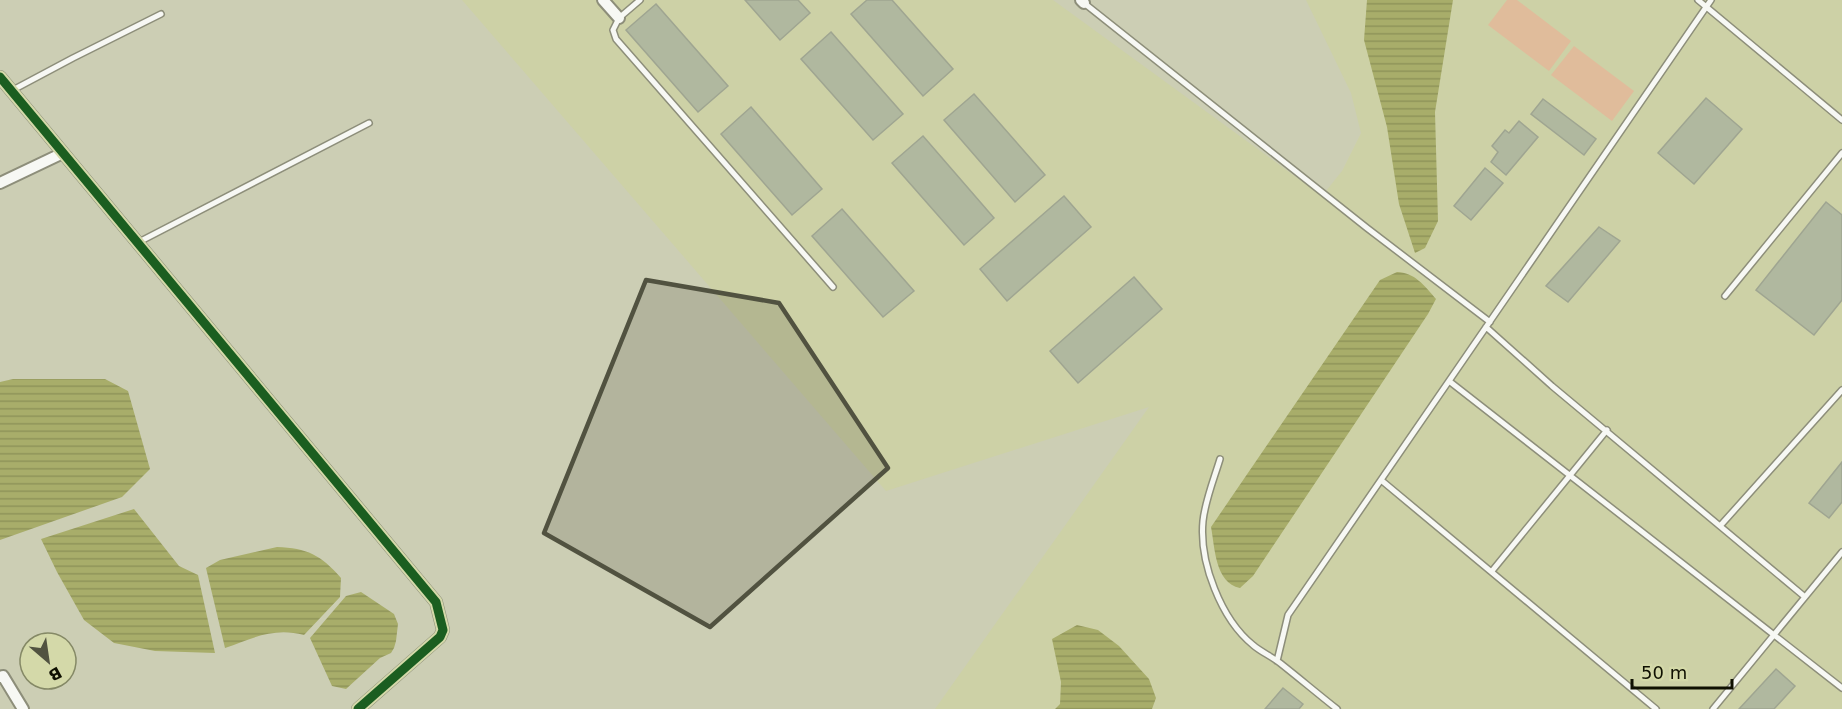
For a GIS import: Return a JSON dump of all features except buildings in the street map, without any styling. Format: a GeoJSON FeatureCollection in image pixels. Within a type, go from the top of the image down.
{"type":"FeatureCollection","features":[{"type":"Feature","properties":{"kind":"street"},"geometry":{"type":"LineString","coordinates":[[603,0],[619,18]]}},
{"type":"Feature","properties":{"kind":"street"},"geometry":{"type":"LineString","coordinates":[[0,77],[436,602],[443,630],[440,637],[358,709]]}},
{"type":"Feature","properties":{"kind":"street"},"geometry":{"type":"LineString","coordinates":[[0,183],[63,153]]}},
{"type":"Feature","properties":{"kind":"street"},"geometry":{"type":"LineString","coordinates":[[0,677],[3,676],[9,684],[22,709]]}},
{"type":"Feature","properties":{"kind":"lane"},"geometry":{"type":"LineString","coordinates":[[640,0],[619,18],[613,30],[616,39],[833,287]]}},
{"type":"Feature","properties":{"kind":"lane"},"geometry":{"type":"LineString","coordinates":[[1698,0],[1842,120]]}},
{"type":"Feature","properties":{"kind":"lane"},"geometry":{"type":"LineString","coordinates":[[1277,661],[1288,615],[1712,0]]}},
{"type":"Feature","properties":{"kind":"lane"},"geometry":{"type":"LineString","coordinates":[[1083,1],[1488,325],[1552,386],[1805,597]]}},
{"type":"Feature","properties":{"kind":"lane"},"geometry":{"type":"LineString","coordinates":[[11,91],[161,14]]}},
{"type":"Feature","properties":{"kind":"lane"},"geometry":{"type":"LineString","coordinates":[[137,243],[369,123]]}},
{"type":"Feature","properties":{"kind":"lane"},"geometry":{"type":"LineString","coordinates":[[1725,296],[1842,153]]}},
{"type":"Feature","properties":{"kind":"lane"},"geometry":{"type":"LineString","coordinates":[[1449,381],[1842,688]]}},
{"type":"Feature","properties":{"kind":"lane"},"geometry":{"type":"LineString","coordinates":[[1720,526],[1842,390]]}},
{"type":"Feature","properties":{"kind":"lane"},"geometry":{"type":"LineString","coordinates":[[1492,571],[1607,430]]}},
{"type":"Feature","properties":{"kind":"lane"},"geometry":{"type":"LineString","coordinates":[[1220,459],[1203,520],[1203,544],[1214,587],[1229,618],[1252,645],[1277,661],[1337,709]]}},
{"type":"Feature","properties":{"kind":"lane"},"geometry":{"type":"LineString","coordinates":[[1381,480],[1656,709]]}},
{"type":"Feature","properties":{"kind":"lane"},"geometry":{"type":"LineString","coordinates":[[1713,709],[1841,554]]}},
{"type":"Feature","properties":{"kind":"highlighted area"},"geometry":{"type":"Polygon","coordinates":[[[646,280],[779,303],[888,468],[710,627],[544,533],[646,280]]]}},
{"type":"Feature","properties":{"kind":"shaded area"},"geometry":{"type":"Polygon","coordinates":[[[462,0],[1053,0],[1322,196],[1342,171],[1361,133],[1351,93],[1306,0],[1842,0],[1842,709],[935,709],[1149,407],[886,491],[462,0]]]}},
{"type":"Feature","properties":{"kind":"shaded area"},"geometry":{"type":"Polygon","coordinates":[[[1367,0],[1453,0],[1435,112],[1438,221],[1425,248],[1415,253],[1399,204],[1387,127],[1364,40],[1367,0]]]}},
{"type":"Feature","properties":{"kind":"shaded area"},"geometry":{"type":"Polygon","coordinates":[[[1507,0],[1517,0],[1571,41],[1549,71],[1488,25],[1507,0]]]}},
{"type":"Feature","properties":{"kind":"shaded area"},"geometry":{"type":"Polygon","coordinates":[[[1574,46],[1634,91],[1612,121],[1551,75],[1574,46]]]}},
{"type":"Feature","properties":{"kind":"shaded area"},"geometry":{"type":"Polygon","coordinates":[[[1397,272],[1414,277],[1436,299],[1253,576],[1240,588],[1232,585],[1225,579],[1218,564],[1211,527],[1380,280],[1397,272]]]}},
{"type":"Feature","properties":{"kind":"shaded area"},"geometry":{"type":"Polygon","coordinates":[[[13,379],[105,379],[128,391],[150,469],[122,497],[0,540],[0,382],[13,379]]]}},
{"type":"Feature","properties":{"kind":"shaded area"},"geometry":{"type":"Polygon","coordinates":[[[134,509],[179,566],[198,575],[215,653],[155,651],[114,643],[84,620],[57,572],[41,539],[134,509]]]}},
{"type":"Feature","properties":{"kind":"shaded area"},"geometry":{"type":"Polygon","coordinates":[[[277,547],[305,551],[320,558],[341,578],[340,597],[304,635],[273,633],[254,637],[225,648],[206,568],[220,560],[277,547]]]}},
{"type":"Feature","properties":{"kind":"shaded area"},"geometry":{"type":"Polygon","coordinates":[[[361,592],[394,614],[398,624],[394,648],[391,653],[380,658],[346,689],[332,686],[310,638],[346,596],[361,592]]]}},
{"type":"Feature","properties":{"kind":"shaded area"},"geometry":{"type":"Polygon","coordinates":[[[1077,625],[1098,630],[1119,646],[1149,679],[1156,698],[1152,709],[1055,709],[1060,704],[1061,682],[1052,639],[1077,625]]]}},
{"type":"Feature","properties":{"kind":"cycle path"},"geometry":{"type":"LineString","coordinates":[[0,77],[436,602],[443,630],[440,637],[358,709]]}}]}
